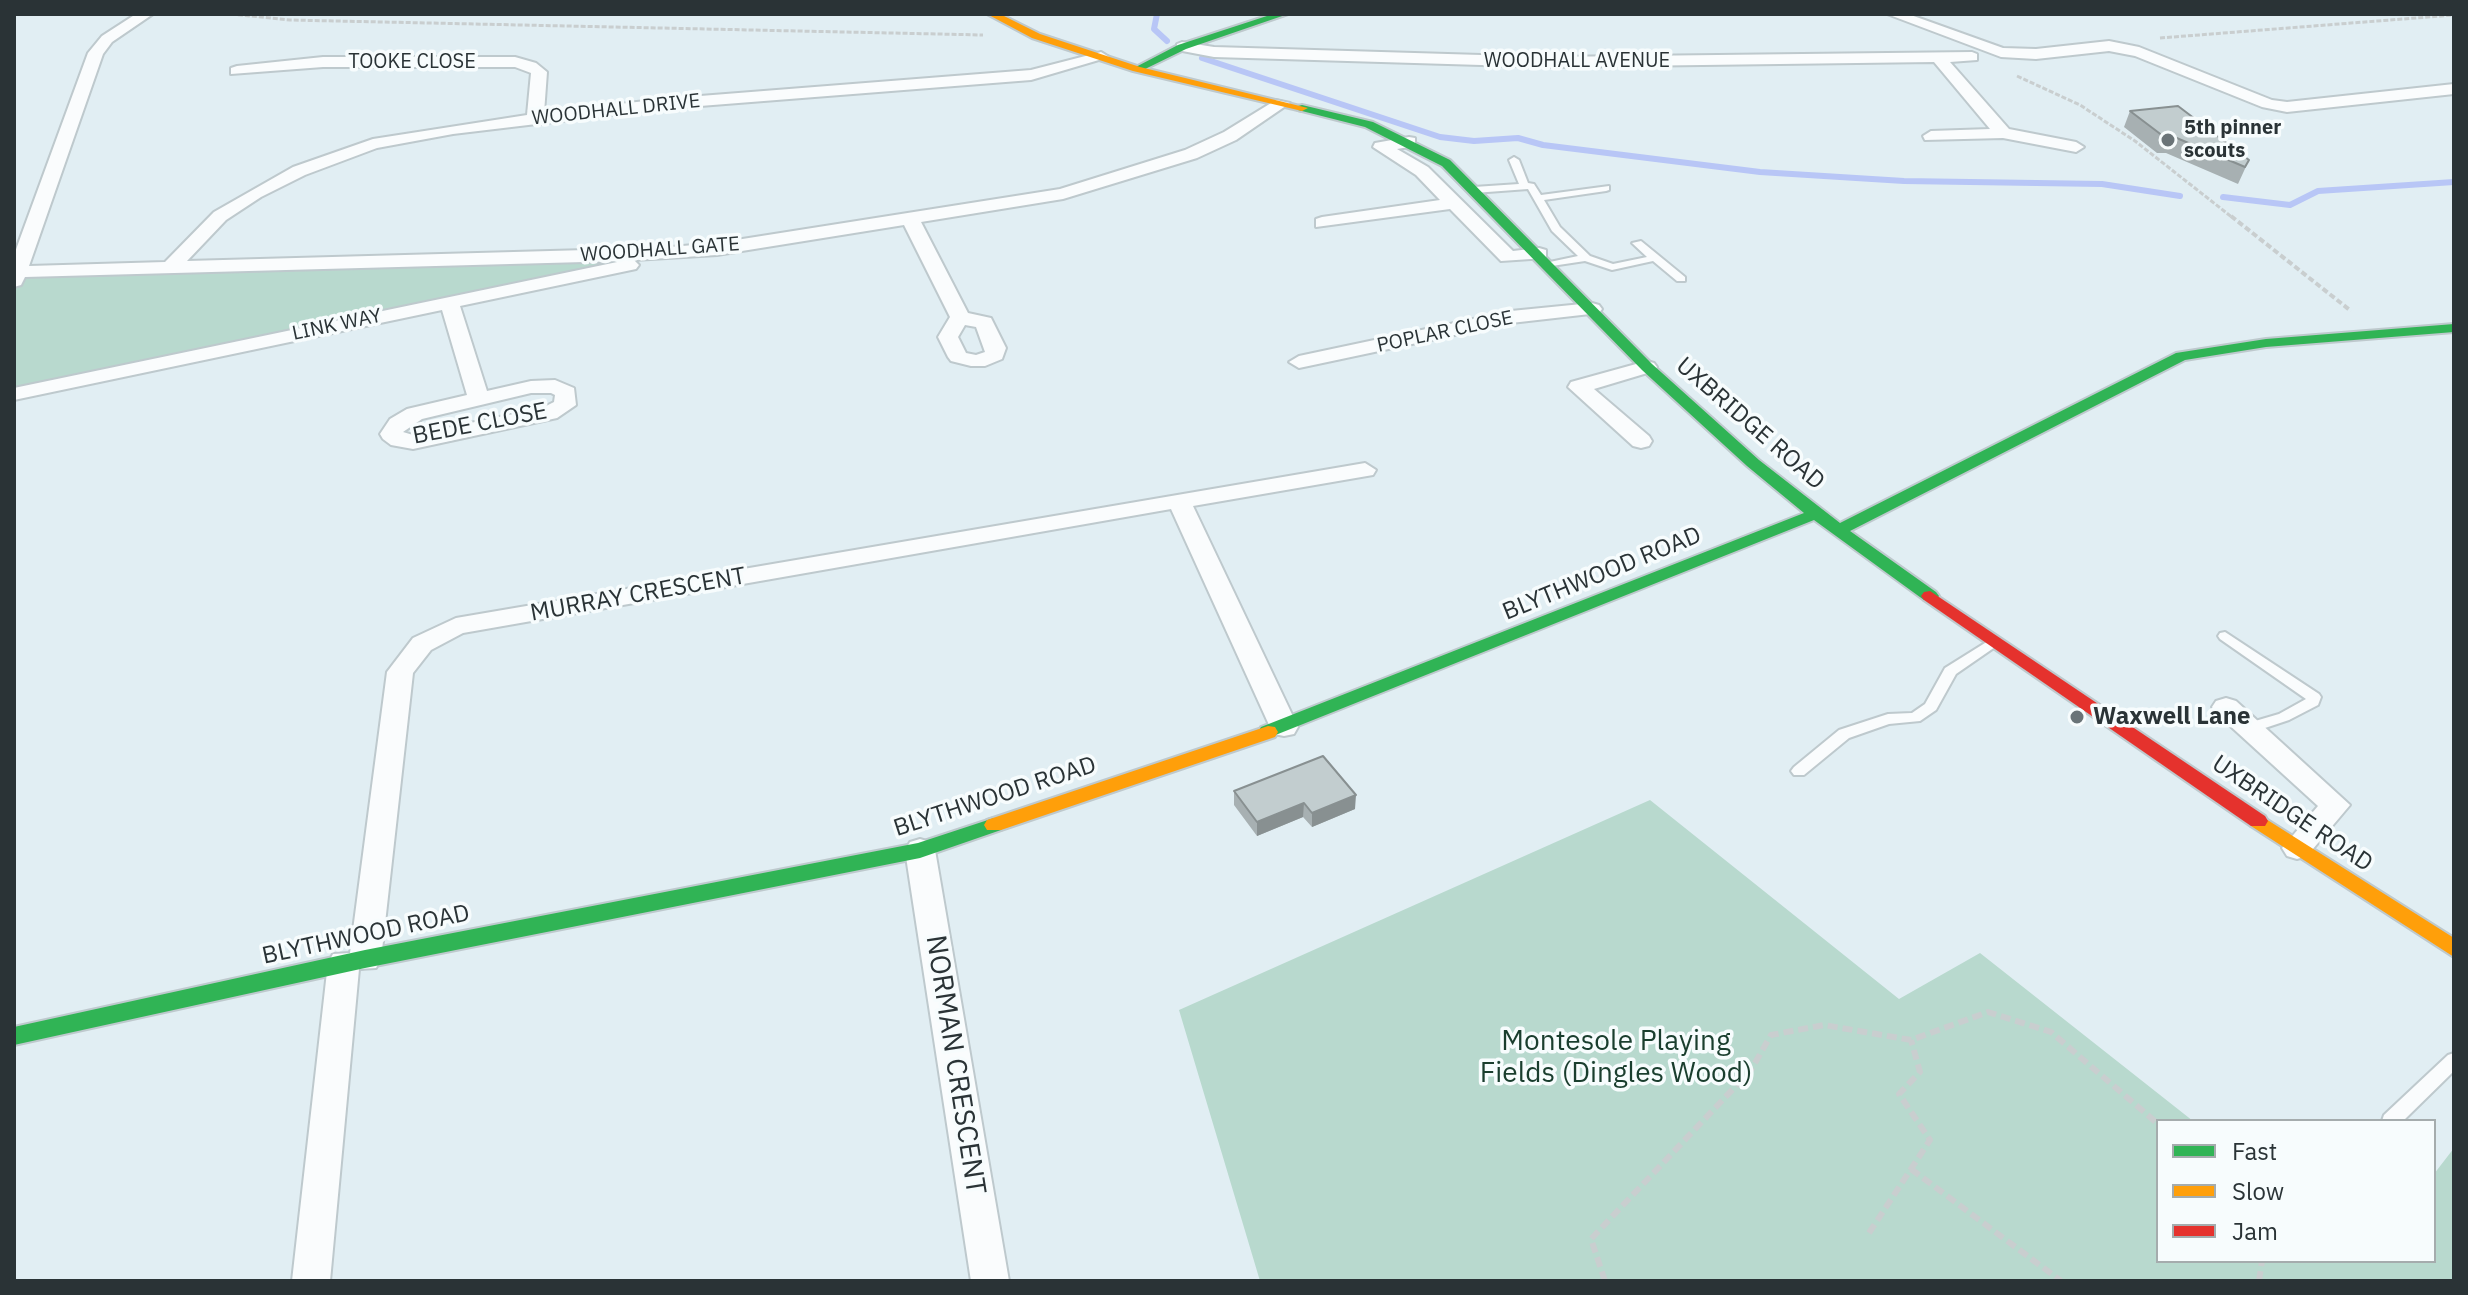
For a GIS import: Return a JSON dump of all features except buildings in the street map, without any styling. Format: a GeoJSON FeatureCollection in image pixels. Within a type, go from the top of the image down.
{"type":"FeatureCollection","features":[{"type":"Feature","properties":{"kind":"street"},"geometry":{"type":"LineString","coordinates":[[15,275],[96,53],[107,39],[146,14]]}},
{"type":"Feature","properties":{"kind":"street","name":"UXBRIDGE ROAD"},"geometry":{"type":"LineString","coordinates":[[992,14],[1036,36],[1137,69],[1369,124],[1446,163],[1647,367],[1753,463],[1837,531],[2297,848],[2454,949]]}},
{"type":"Feature","properties":{"kind":"street"},"geometry":{"type":"LineString","coordinates":[[1137,69],[1182,47],[1283,14]]}},
{"type":"Feature","properties":{"kind":"street"},"geometry":{"type":"LineString","coordinates":[[1894,14],[1993,51],[2036,54],[2109,46],[2139,52],[2268,104],[2287,107],[2454,89]]}},
{"type":"Feature","properties":{"kind":"street","name":"WOODHALL AVENUE"},"geometry":{"type":"LineString","coordinates":[[1182,47],[1214,52],[1548,62],[1940,60],[1972,57]]}},
{"type":"Feature","properties":{"kind":"street","name":"WOODHALL DRIVE"},"geometry":{"type":"LineString","coordinates":[[169,269],[220,216],[255,193],[299,171],[373,144],[453,129],[677,102],[1031,75],[1101,57]]}},
{"type":"Feature","properties":{"kind":"street"},"geometry":{"type":"LineString","coordinates":[[1940,60],[2003,133]]}},
{"type":"Feature","properties":{"kind":"street","name":"TOOKE CLOSE"},"geometry":{"type":"LineString","coordinates":[[237,71],[323,62],[515,62],[531,66],[539,72],[535,118]]}},
{"type":"Feature","properties":{"kind":"street","name":"WOODHALL GATE"},"geometry":{"type":"LineString","coordinates":[[15,275],[659,254],[717,249],[1063,194],[1145,171],[1230,136],[1282,103]]}},
{"type":"Feature","properties":{"kind":"street"},"geometry":{"type":"LineString","coordinates":[[1931,136],[2003,133],[2076,147]]}},
{"type":"Feature","properties":{"kind":"street"},"geometry":{"type":"LineString","coordinates":[[1409,142],[1381,147],[1422,171],[1508,257],[1544,260]]}},
{"type":"Feature","properties":{"kind":"street"},"geometry":{"type":"LineString","coordinates":[[981,184],[989,206]]}},
{"type":"Feature","properties":{"kind":"street"},"geometry":{"type":"LineString","coordinates":[[1322,223],[1453,203]]}},
{"type":"Feature","properties":{"kind":"street"},"geometry":{"type":"LineString","coordinates":[[910,218],[960,318]]}},
{"type":"Feature","properties":{"kind":"street","name":"LINK WAY"},"geometry":{"type":"LineString","coordinates":[[14,394],[449,302],[530,289],[614,270],[659,254]]}},
{"type":"Feature","properties":{"kind":"street"},"geometry":{"type":"LineString","coordinates":[[530,289],[532,257]]}},
{"type":"Feature","properties":{"kind":"street","name":"BEDE CLOSE"},"geometry":{"type":"LineString","coordinates":[[449,302],[479,399]]}},
{"type":"Feature","properties":{"kind":"street","name":"POPLAR CLOSE"},"geometry":{"type":"LineString","coordinates":[[1299,362],[1511,317],[1592,309]]}},
{"type":"Feature","properties":{"kind":"street"},"geometry":{"type":"LineString","coordinates":[[1837,531],[2181,356],[2266,343],[2454,328]]}},
{"type":"Feature","properties":{"kind":"street"},"geometry":{"type":"LineString","coordinates":[[1641,441],[1579,387],[1647,367]]}},
{"type":"Feature","properties":{"kind":"street","name":"BEDE CLOSE"},"geometry":{"type":"LineString","coordinates":[[555,386],[566,393],[565,405],[549,413],[413,442],[399,440],[391,434],[398,424],[415,414],[479,399],[531,387],[555,386]]}},
{"type":"Feature","properties":{"kind":"street","name":"MURRAY CRESCENT"},"geometry":{"type":"LineString","coordinates":[[354,961],[400,672],[422,644],[456,626],[1365,470]]}},
{"type":"Feature","properties":{"kind":"street"},"geometry":{"type":"LineString","coordinates":[[1179,501],[1284,727]]}},
{"type":"Feature","properties":{"kind":"street","name":"BLYTHWOOD ROAD"},"geometry":{"type":"LineString","coordinates":[[14,1036],[354,961],[920,850],[1284,727],[1816,514]]}},
{"type":"Feature","properties":{"kind":"street"},"geometry":{"type":"LineString","coordinates":[[2226,707],[2336,805],[2297,848]]}},
{"type":"Feature","properties":{"kind":"street","name":"NORMAN CRESCENT"},"geometry":{"type":"LineString","coordinates":[[920,850],[990,1281]]}},
{"type":"Feature","properties":{"kind":"street"},"geometry":{"type":"LineString","coordinates":[[311,1281],[354,961]]}},
{"type":"Feature","properties":{"kind":"lane"},"geometry":{"type":"LineString","coordinates":[[1514,160],[1524,184]]}},
{"type":"Feature","properties":{"kind":"lane"},"geometry":{"type":"LineString","coordinates":[[1474,190],[1524,184],[1531,186],[1556,229],[1586,258]]}},
{"type":"Feature","properties":{"kind":"lane"},"geometry":{"type":"LineString","coordinates":[[1540,198],[1606,188]]}},
{"type":"Feature","properties":{"kind":"lane"},"geometry":{"type":"LineString","coordinates":[[1637,243],[1681,279]]}},
{"type":"Feature","properties":{"kind":"lane"},"geometry":{"type":"LineString","coordinates":[[1544,260],[1586,258],[1612,267],[1655,258]]}},
{"type":"Feature","properties":{"kind":"lane"},"geometry":{"type":"LineString","coordinates":[[2225,636],[2314,697],[2313,702],[2284,717],[2250,728]]}},
{"type":"Feature","properties":{"kind":"lane"},"geometry":{"type":"LineString","coordinates":[[1799,771],[1844,734],[1888,719],[1915,718],[1931,707],[1950,671],[1994,642]]}},
{"type":"Feature","properties":{"kind":"lane"},"geometry":{"type":"LineString","coordinates":[[2393,1119],[2454,1060]]}},
{"type":"Feature","properties":{"kind":"path"},"geometry":{"type":"LineString","coordinates":[[231,14],[290,20],[1036,36]]}},
{"type":"Feature","properties":{"kind":"path"},"geometry":{"type":"LineString","coordinates":[[2149,38],[2454,15]]}},
{"type":"Feature","properties":{"kind":"path"},"geometry":{"type":"LineString","coordinates":[[1972,57],[2080,105],[2135,141],[2380,334]]}},
{"type":"Feature","properties":{"kind":"path"},"geometry":{"type":"LineString","coordinates":[[1605,1281],[1591,1239],[1751,1070],[1771,1035],[1824,1025],[1911,1040],[1988,1012],[2051,1032],[2156,1122]]}},
{"type":"Feature","properties":{"kind":"path"},"geometry":{"type":"LineString","coordinates":[[1869,1233],[1930,1140],[1899,1094],[1920,1072],[1911,1040]]}},
{"type":"Feature","properties":{"kind":"path"},"geometry":{"type":"LineString","coordinates":[[1911,1169],[2061,1281]]}},
{"type":"Feature","properties":{"kind":"green space"},"geometry":{"type":"Polygon","coordinates":[[[659,254],[614,270],[14,394],[14,281],[17,272],[659,254]]]}},
{"type":"Feature","properties":{"kind":"green space","name":"Montesole Playing Fields (Dingles Wood)"},"geometry":{"type":"Polygon","coordinates":[[[1650,800],[1899,999],[1980,953],[2190,1119],[2156,1119],[2156,1263],[2436,1263],[2436,1171],[2454,1148],[2454,1281],[1260,1281],[1179,1010],[1650,800]]]}},
{"type":"Feature","properties":{"kind":"waterway"},"geometry":{"type":"LineString","coordinates":[[1157,14],[1154,29],[1167,41]]}},
{"type":"Feature","properties":{"kind":"waterway"},"geometry":{"type":"LineString","coordinates":[[1202,58],[1440,137],[1474,141],[1518,138],[1543,145],[1760,172],[1904,181],[2102,184],[2180,196]]}},
{"type":"Feature","properties":{"kind":"waterway"},"geometry":{"type":"LineString","coordinates":[[2223,197],[2290,205],[2318,191],[2454,182]]}},
{"type":"Feature","properties":{"kind":"traffic: fast"},"geometry":{"type":"LineString","coordinates":[[1137,69],[1182,47],[1283,14]]}},
{"type":"Feature","properties":{"kind":"traffic: fast"},"geometry":{"type":"LineString","coordinates":[[1302,108],[1369,124],[1446,163],[1647,367],[1753,463],[1816,514],[1930,596]]}},
{"type":"Feature","properties":{"kind":"traffic: fast"},"geometry":{"type":"LineString","coordinates":[[1837,531],[2181,356],[2266,343],[2454,328]]}},
{"type":"Feature","properties":{"kind":"traffic: fast"},"geometry":{"type":"LineString","coordinates":[[1268,732],[1816,514]]}},
{"type":"Feature","properties":{"kind":"traffic: fast"},"geometry":{"type":"LineString","coordinates":[[14,1036],[365,959],[920,850],[994,825]]}},
{"type":"Feature","properties":{"kind":"traffic: slow"},"geometry":{"type":"LineString","coordinates":[[992,14],[1036,36],[1137,69],[1302,108]]}},
{"type":"Feature","properties":{"kind":"traffic: slow"},"geometry":{"type":"LineString","coordinates":[[994,825],[1268,732]]}},
{"type":"Feature","properties":{"kind":"traffic: slow"},"geometry":{"type":"LineString","coordinates":[[2258,821],[2454,949]]}},
{"type":"Feature","properties":{"kind":"traffic: jam"},"geometry":{"type":"LineString","coordinates":[[1930,596],[2258,821]]}},
{"type":"Feature","properties":{"kind":"place","name":"5th pinner scouts"},"geometry":{"type":"Point","coordinates":[2168,140]}},
{"type":"Feature","properties":{"kind":"place","name":"Waxwell Lane"},"geometry":{"type":"Point","coordinates":[2077,717]}}]}
